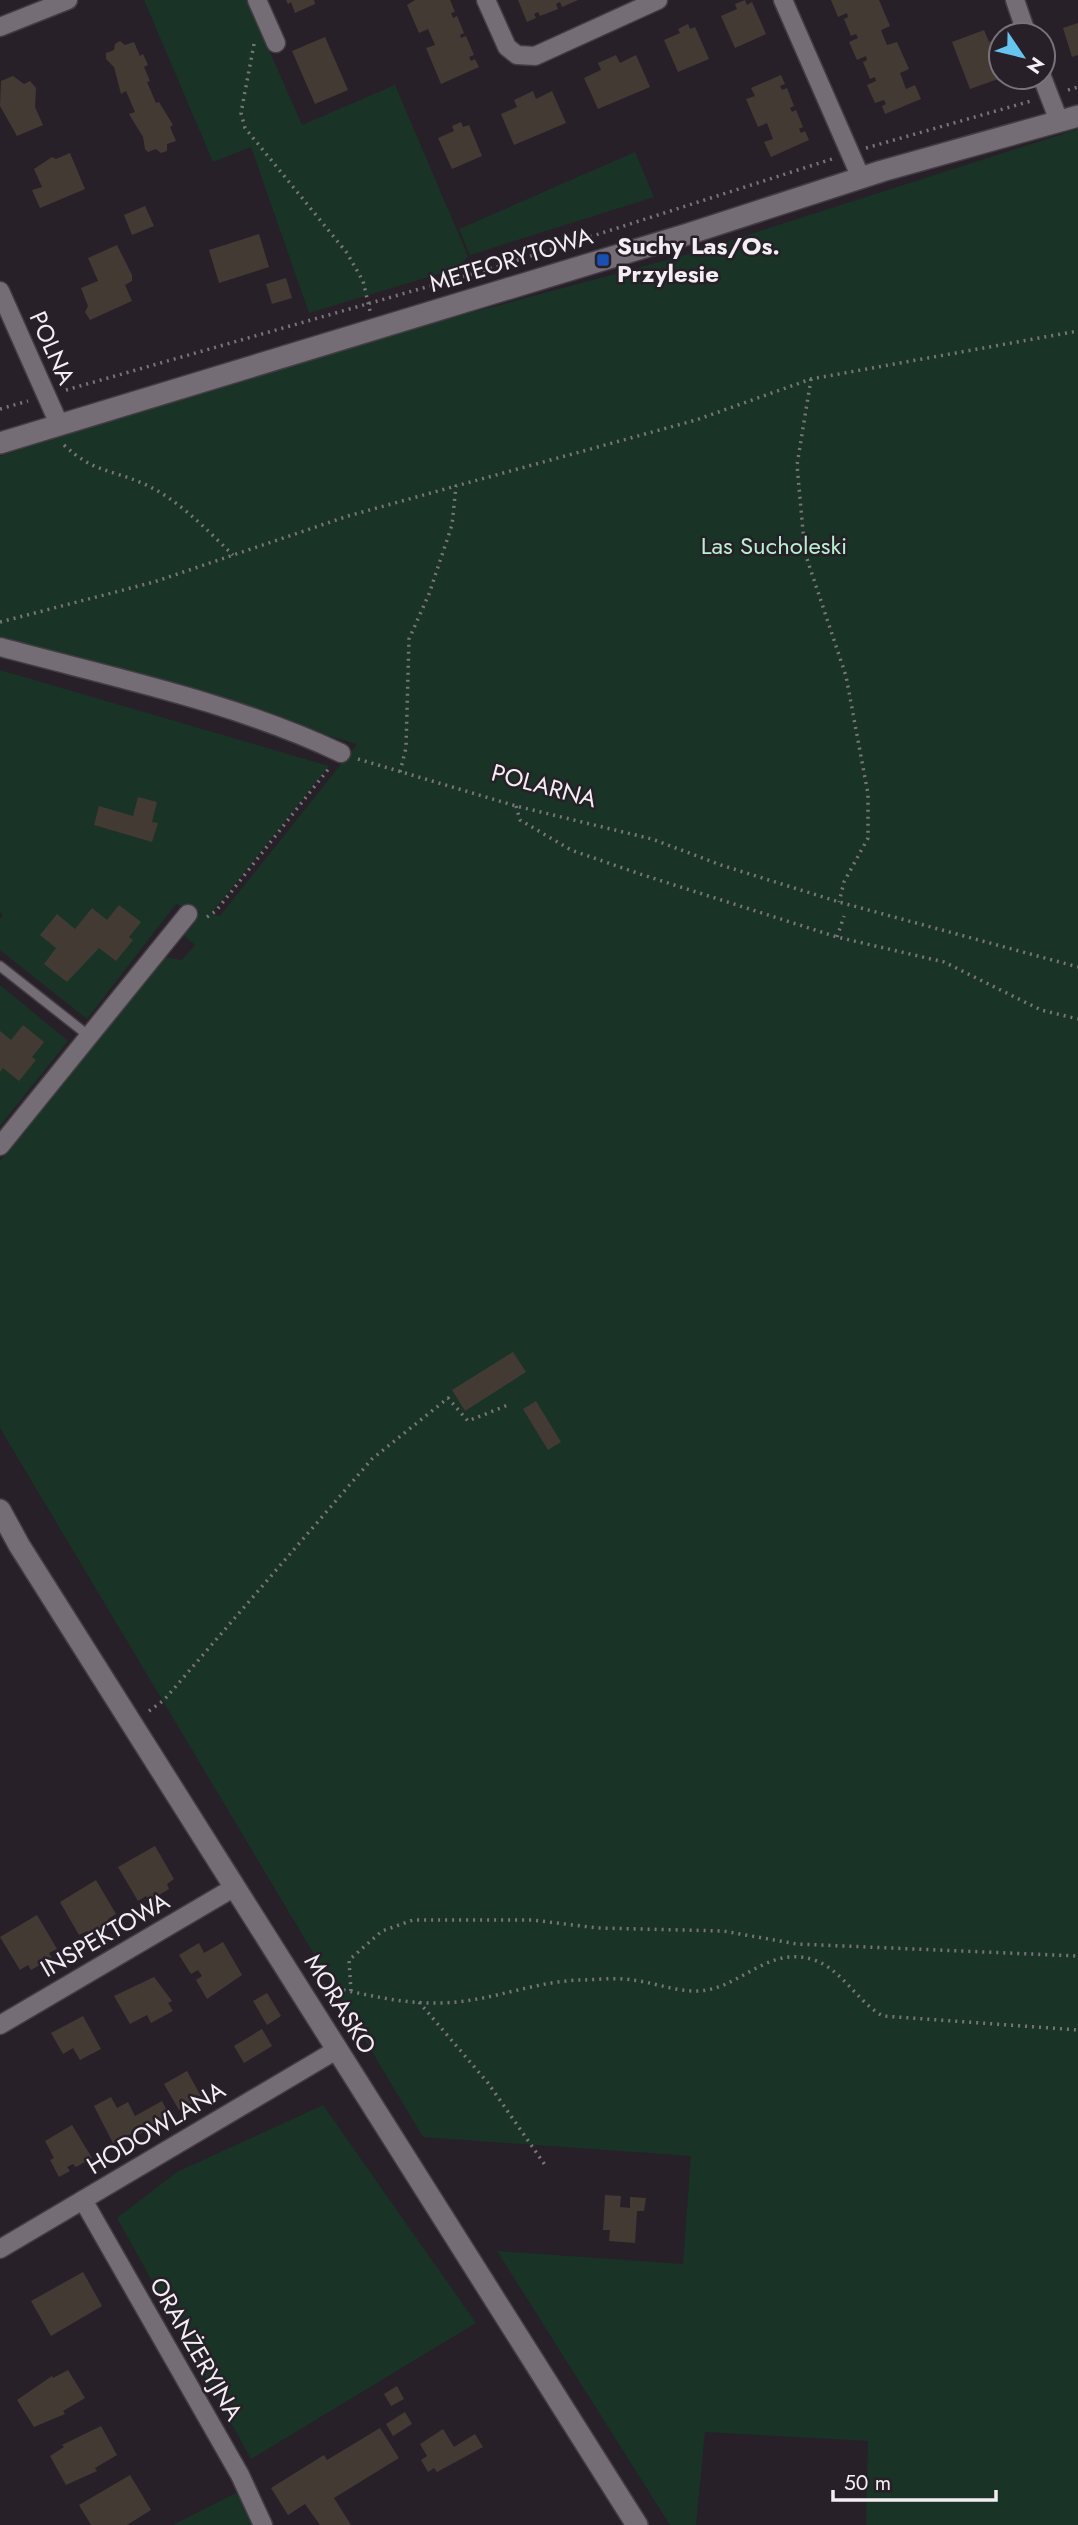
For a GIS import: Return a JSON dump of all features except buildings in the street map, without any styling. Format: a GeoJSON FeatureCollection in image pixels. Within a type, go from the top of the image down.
{"type":"FeatureCollection","features":[{"type":"Feature","properties":{"kind":"street"},"geometry":{"type":"LineString","coordinates":[[0,27],[68,0]]}},
{"type":"Feature","properties":{"kind":"street"},"geometry":{"type":"LineString","coordinates":[[486,0],[507,47],[517,55],[535,55],[658,0]]}},
{"type":"Feature","properties":{"kind":"street"},"geometry":{"type":"LineString","coordinates":[[783,0],[861,178]]}},
{"type":"Feature","properties":{"kind":"street"},"geometry":{"type":"LineString","coordinates":[[1014,0],[1022,21]]}},
{"type":"Feature","properties":{"kind":"street"},"geometry":{"type":"LineString","coordinates":[[259,5],[276,43]]}},
{"type":"Feature","properties":{"kind":"street"},"geometry":{"type":"LineString","coordinates":[[1049,91],[1060,111]]}},
{"type":"Feature","properties":{"kind":"street","name":"METEORYTOWA"},"geometry":{"type":"LineString","coordinates":[[0,443],[688,234],[1060,111]]}},
{"type":"Feature","properties":{"kind":"street","name":"POLNA"},"geometry":{"type":"LineString","coordinates":[[0,291],[59,424]]}},
{"type":"Feature","properties":{"kind":"street"},"geometry":{"type":"LineString","coordinates":[[0,648],[219,706],[286,727],[341,754]]}},
{"type":"Feature","properties":{"kind":"street"},"geometry":{"type":"LineString","coordinates":[[0,1146],[188,914]]}},
{"type":"Feature","properties":{"kind":"street","name":"MORASKO"},"geometry":{"type":"LineString","coordinates":[[0,1510],[19,1545],[637,2525]]}},
{"type":"Feature","properties":{"kind":"street","name":"INSPEKTOWA"},"geometry":{"type":"LineString","coordinates":[[0,2025],[235,1887]]}},
{"type":"Feature","properties":{"kind":"street","name":"HODOWLANA"},"geometry":{"type":"LineString","coordinates":[[0,2249],[338,2049]]}},
{"type":"Feature","properties":{"kind":"street","name":"ORANŻERYJNA"},"geometry":{"type":"LineString","coordinates":[[83,2200],[240,2475],[263,2525]]}},
{"type":"Feature","properties":{"kind":"lane"},"geometry":{"type":"LineString","coordinates":[[0,966],[89,1035]]}},
{"type":"Feature","properties":{"kind":"path"},"geometry":{"type":"LineString","coordinates":[[259,5],[241,113],[245,128],[348,253],[363,281],[370,313]]}},
{"type":"Feature","properties":{"kind":"path"},"geometry":{"type":"LineString","coordinates":[[0,409],[506,264],[850,153],[1060,111]]}},
{"type":"Feature","properties":{"kind":"path"},"geometry":{"type":"LineString","coordinates":[[0,622],[154,582],[348,516],[696,420],[811,379],[1078,331]]}},
{"type":"Feature","properties":{"kind":"path"},"geometry":{"type":"LineString","coordinates":[[811,379],[797,465],[805,553],[846,676],[868,794],[868,838],[844,882],[839,902]]}},
{"type":"Feature","properties":{"kind":"path"},"geometry":{"type":"LineString","coordinates":[[59,424],[65,446],[92,468],[144,484],[190,514],[233,555]]}},
{"type":"Feature","properties":{"kind":"path"},"geometry":{"type":"LineString","coordinates":[[400,772],[406,748],[409,639],[452,526],[456,486]]}},
{"type":"Feature","properties":{"kind":"path"},"geometry":{"type":"LineString","coordinates":[[188,914],[197,918],[216,911],[341,754]]}},
{"type":"Feature","properties":{"kind":"path","name":"POLARNA"},"geometry":{"type":"LineString","coordinates":[[341,754],[516,806],[652,839],[721,865],[839,902],[1078,967]]}},
{"type":"Feature","properties":{"kind":"path"},"geometry":{"type":"LineString","coordinates":[[516,806],[520,820],[571,850],[837,937],[944,962],[1041,1010],[1078,1019]]}},
{"type":"Feature","properties":{"kind":"path"},"geometry":{"type":"LineString","coordinates":[[837,937],[844,916]]}},
{"type":"Feature","properties":{"kind":"path"},"geometry":{"type":"LineString","coordinates":[[164,1700],[372,1459],[410,1426],[448,1398],[468,1421],[508,1405]]}},
{"type":"Feature","properties":{"kind":"path"},"geometry":{"type":"LineString","coordinates":[[351,1991],[349,1960],[382,1931],[413,1920],[532,1920],[598,1928],[723,1931],[810,1945],[1078,1956]]}},
{"type":"Feature","properties":{"kind":"path"},"geometry":{"type":"LineString","coordinates":[[294,1981],[419,2002],[465,2001],[526,1986],[575,1980],[629,1979],[694,1991],[723,1987],[755,1966],[794,1958],[813,1960],[831,1969],[870,2009],[883,2016],[1078,2030]]}},
{"type":"Feature","properties":{"kind":"path"},"geometry":{"type":"LineString","coordinates":[[419,2002],[488,2083],[545,2165]]}},
{"type":"Feature","properties":{"kind":"green space"},"geometry":{"type":"Polygon","coordinates":[[[144,0],[247,0],[302,125],[395,85],[468,256],[458,268],[309,313],[251,147],[213,162],[144,0]]]}},
{"type":"Feature","properties":{"kind":"green space","name":"Las Sucholeski"},"geometry":{"type":"Polygon","coordinates":[[[1078,129],[1078,2525],[866,2525],[868,2441],[705,2432],[696,2525],[670,2525],[497,2251],[683,2264],[691,2156],[423,2137],[0,1428],[0,1161],[164,957],[182,960],[195,945],[182,934],[200,912],[176,904],[87,1019],[0,950],[0,919],[3,915],[0,912],[0,670],[329,766],[211,914],[220,916],[357,744],[0,641],[0,456],[336,349],[682,256],[1078,129]]]}},
{"type":"Feature","properties":{"kind":"green space"},"geometry":{"type":"Polygon","coordinates":[[[635,152],[654,197],[470,255],[459,229],[635,152]]]}},
{"type":"Feature","properties":{"kind":"green space"},"geometry":{"type":"Polygon","coordinates":[[[0,985],[68,1041],[0,1126],[0,985]]]}},
{"type":"Feature","properties":{"kind":"green space"},"geometry":{"type":"Polygon","coordinates":[[[323,2105],[476,2323],[251,2459],[117,2218],[177,2172],[323,2105]]]}},
{"type":"Feature","properties":{"kind":"green space"},"geometry":{"type":"Polygon","coordinates":[[[236,2493],[260,2525],[173,2525],[228,2497],[236,2493]]]}},
{"type":"Feature","properties":{"kind":"place","name":"Suchy Las/Os. Przylesie"},"geometry":{"type":"Point","coordinates":[603,260]}}]}
